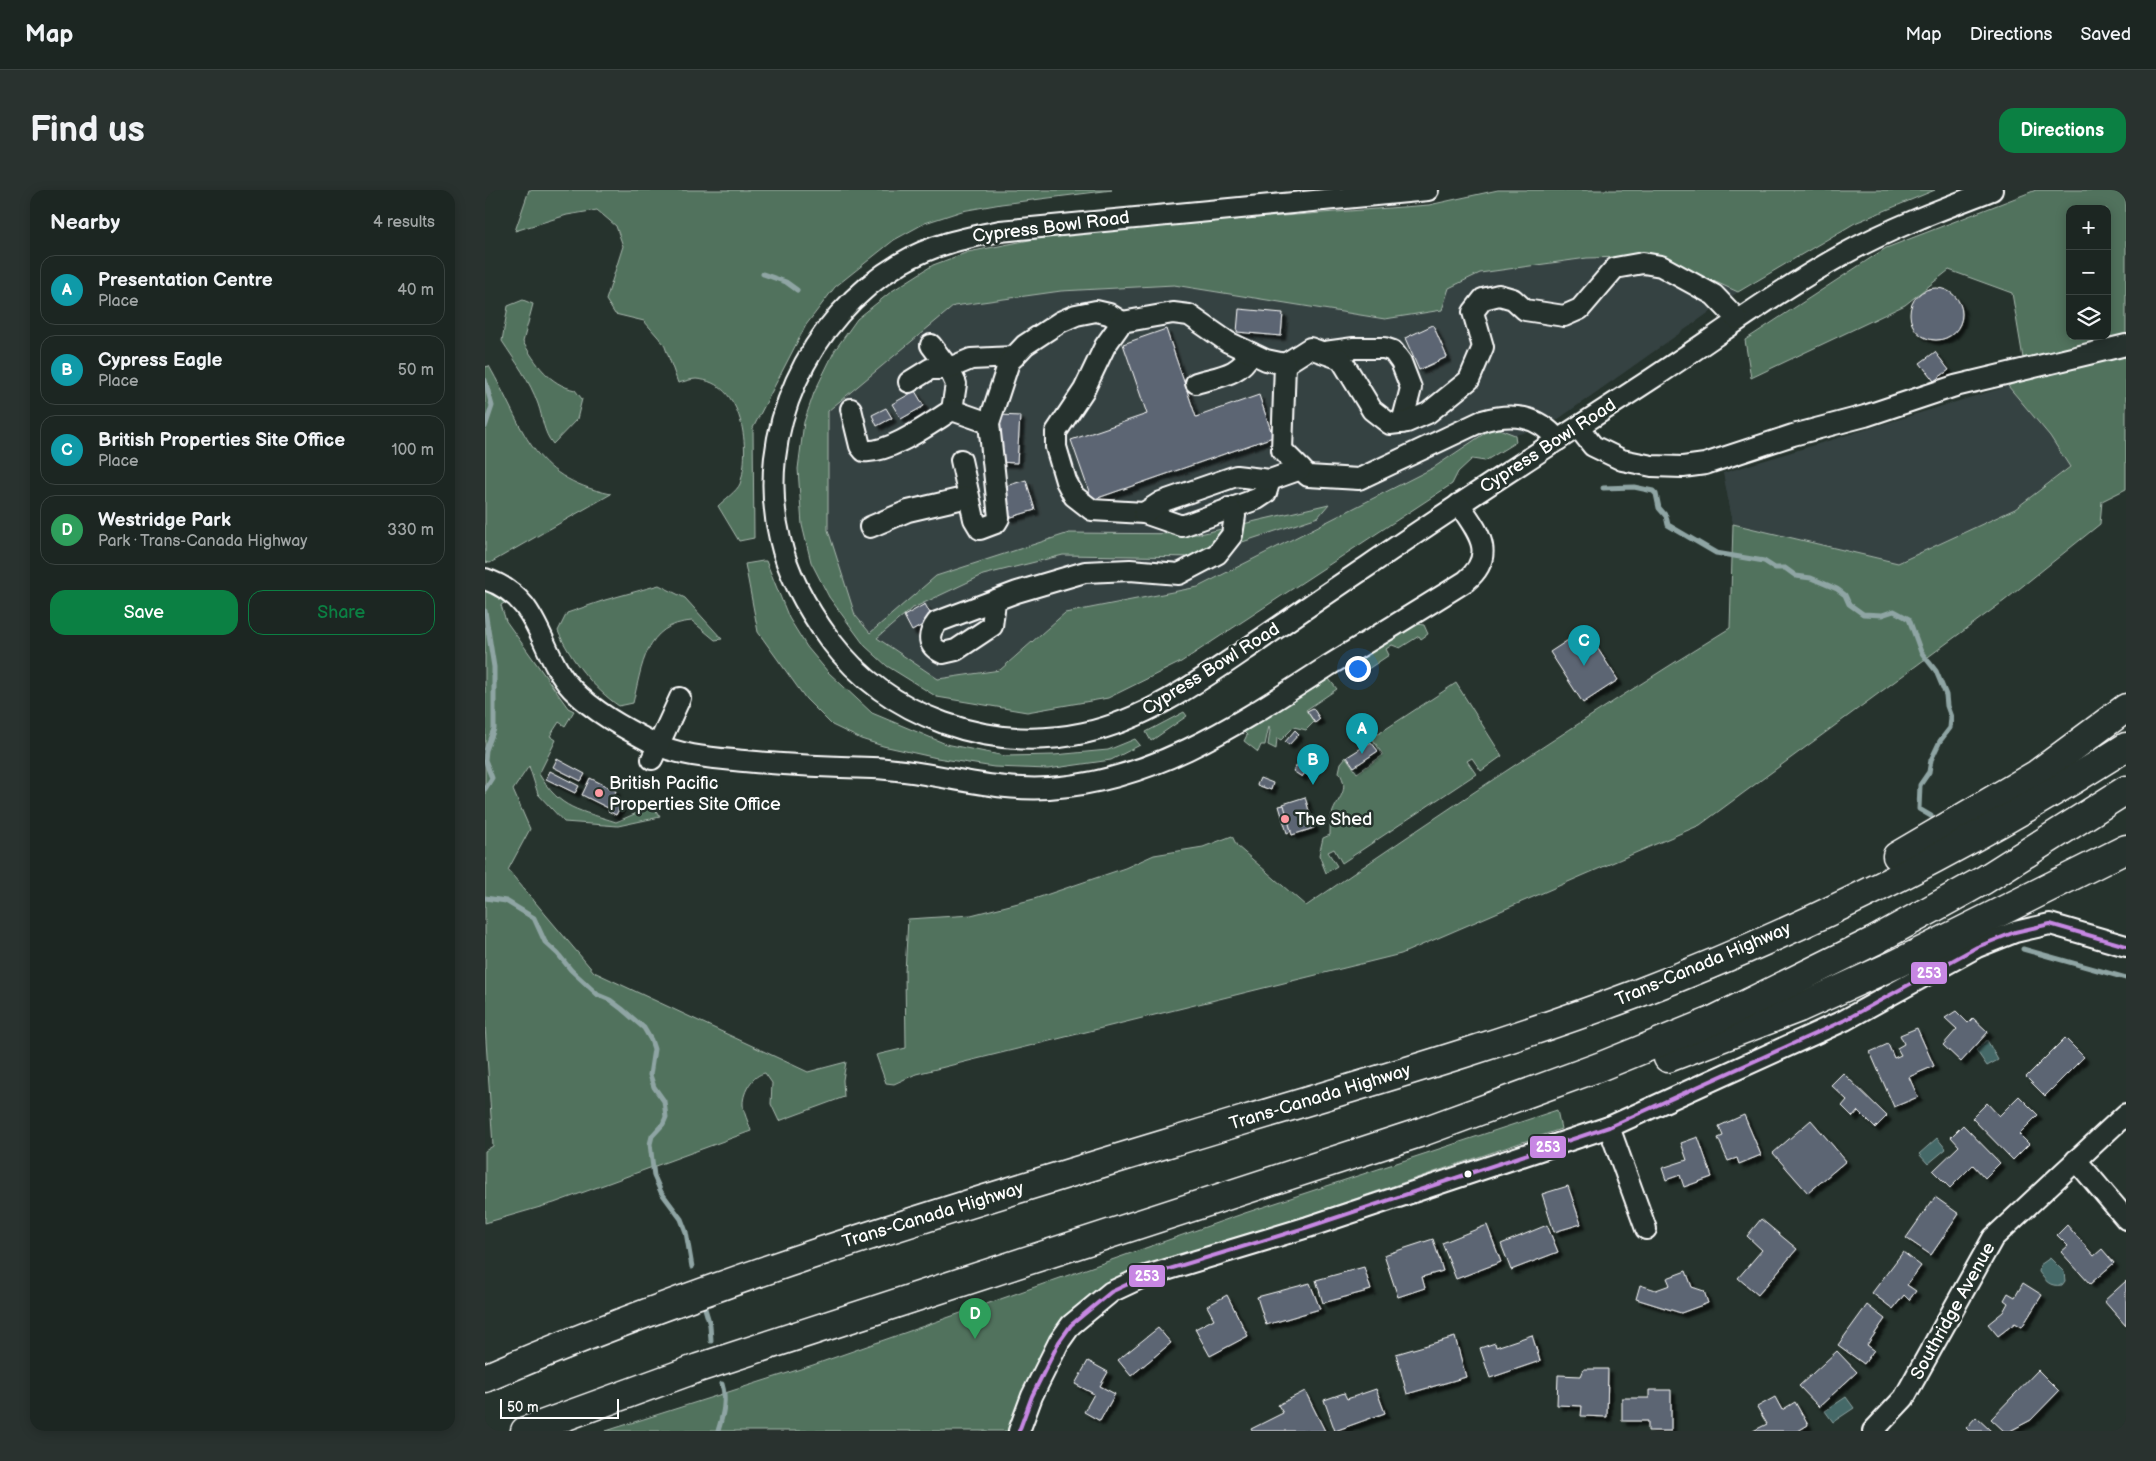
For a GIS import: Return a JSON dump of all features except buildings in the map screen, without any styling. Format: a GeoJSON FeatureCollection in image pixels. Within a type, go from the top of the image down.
{"type":"FeatureCollection","features":[{"type":"Feature","properties":{"kind":"highway"},"geometry":{"type":"LineString","coordinates":[[1637,993],[1853,880],[1989,804],[2075,747],[2126,708]]}},
{"type":"Feature","properties":{"kind":"highway","name":"Trans-Canada Highway"},"geometry":{"type":"LineString","coordinates":[[485,1378],[675,1301],[813,1253],[1452,1057],[1637,993],[1753,945],[1912,869],[2016,813],[2126,747]]}},
{"type":"Feature","properties":{"kind":"highway"},"geometry":{"type":"LineString","coordinates":[[525,1431],[698,1368],[1485,1110],[1657,1044],[1821,969],[1984,880],[2126,790]]}},
{"type":"Feature","properties":{"kind":"highway"},"geometry":{"type":"LineString","coordinates":[[1485,1110],[1560,1095],[1594,1085],[1799,1008],[1904,960],[2126,849]]}},
{"type":"Feature","properties":{"kind":"street","name":"Cypress Bowl Road"},"geometry":{"type":"LineString","coordinates":[[1428,190],[999,231],[931,248],[902,263],[873,282],[846,306],[823,334],[805,363],[790,395],[779,427],[774,469],[775,516],[780,543],[790,572],[802,597],[823,631],[859,672],[882,691],[937,721],[995,736],[1028,739],[1058,738],[1086,733],[1131,717],[1174,695],[1233,658],[1459,504],[1579,427],[1737,319],[1808,275],[1882,234],[1992,190]]}},
{"type":"Feature","properties":{"kind":"street"},"geometry":{"type":"LineString","coordinates":[[961,460],[974,520],[980,529],[996,523],[999,518],[989,423],[1009,362],[1025,345],[1060,322],[1076,315],[1096,311],[1109,314],[1122,322],[1173,313],[1189,315],[1229,342],[1266,360],[1285,364],[1310,348],[1323,352],[1341,359],[1372,410],[1390,424],[1402,423],[1428,413],[1469,380],[1483,347],[1473,312],[1483,299],[1499,295],[1513,299],[1525,310],[1563,316],[1580,309],[1615,268],[1643,263],[1661,266],[1713,294],[1737,319]]}},
{"type":"Feature","properties":{"kind":"street"},"geometry":{"type":"LineString","coordinates":[[1122,322],[1105,346],[1084,390],[1056,432],[1056,447],[1066,481],[1074,496],[1085,507],[1092,510],[1144,513],[1182,526],[1257,499],[1266,493],[1270,480]]}},
{"type":"Feature","properties":{"kind":"street"},"geometry":{"type":"LineString","coordinates":[[851,409],[860,446],[864,451],[872,452],[916,432],[952,410],[956,384],[949,369],[931,345]]}},
{"type":"Feature","properties":{"kind":"street"},"geometry":{"type":"LineString","coordinates":[[1579,427],[1593,446],[1622,460],[1652,466],[1683,467],[1705,464],[1793,435],[1865,416],[1955,386],[2126,345]]}},
{"type":"Feature","properties":{"kind":"street"},"geometry":{"type":"LineString","coordinates":[[1323,352],[1354,348],[1384,348],[1393,352],[1401,362],[1411,388],[1402,423]]}},
{"type":"Feature","properties":{"kind":"street"},"geometry":{"type":"LineString","coordinates":[[1195,383],[1233,372],[1244,365],[1251,353]]}},
{"type":"Feature","properties":{"kind":"street"},"geometry":{"type":"LineString","coordinates":[[909,382],[929,369],[949,369],[971,359],[1014,357]]}},
{"type":"Feature","properties":{"kind":"street"},"geometry":{"type":"LineString","coordinates":[[1285,364],[1282,450],[1308,476],[1359,479],[1482,421],[1503,415],[1533,420],[1547,427],[1558,440]]}},
{"type":"Feature","properties":{"kind":"street"},"geometry":{"type":"LineString","coordinates":[[952,410],[989,423]]}},
{"type":"Feature","properties":{"kind":"street"},"geometry":{"type":"LineString","coordinates":[[1144,513],[1161,502],[1236,476],[1270,480],[1301,469]]}},
{"type":"Feature","properties":{"kind":"street"},"geometry":{"type":"LineString","coordinates":[[870,527],[908,511],[969,497]]}},
{"type":"Feature","properties":{"kind":"street"},"geometry":{"type":"LineString","coordinates":[[485,579],[498,583],[521,600],[530,612],[567,682],[595,718],[616,724],[655,752],[808,767],[893,769],[1007,788],[1046,788],[1082,785],[1124,776],[1151,766],[1231,726],[1467,581],[1477,572],[1481,563],[1483,546],[1459,504]]}},
{"type":"Feature","properties":{"kind":"street"},"geometry":{"type":"LineString","coordinates":[[995,602],[1017,592],[1085,572],[1130,570],[1179,574],[1217,554],[1232,535],[1235,516],[1229,508]]}},
{"type":"Feature","properties":{"kind":"street"},"geometry":{"type":"LineString","coordinates":[[655,752],[680,698]]}},
{"type":"Feature","properties":{"kind":"street"},"geometry":{"type":"LineString","coordinates":[[1019,1431],[1032,1396],[1059,1342],[1071,1325],[1111,1292],[1161,1270],[1307,1227],[1609,1127],[1845,1020],[1977,947],[2015,932],[2050,924],[2126,946]]}},
{"type":"Feature","properties":{"kind":"street","name":"Southridge Avenue"},"geometry":{"type":"LineString","coordinates":[[1873,1431],[1904,1398],[1993,1238],[2126,1114]]}},
{"type":"Feature","properties":{"kind":"street"},"geometry":{"type":"LineString","coordinates":[[1609,1127],[1646,1229]]}},
{"type":"Feature","properties":{"kind":"street"},"geometry":{"type":"LineString","coordinates":[[2076,1160],[2126,1219]]}},
{"type":"Feature","properties":{"kind":"shaded area"},"geometry":{"type":"Polygon","coordinates":[[[1658,256],[1738,292],[1547,427],[1515,435],[1494,427],[1433,468],[1198,587],[1065,613],[1000,669],[938,679],[870,633],[855,615],[828,530],[828,411],[954,306],[1061,291],[1174,285],[1385,319],[1480,273],[1587,258],[1658,256]]]}},
{"type":"Feature","properties":{"kind":"shaded area"},"geometry":{"type":"Polygon","coordinates":[[[2008,386],[2050,436],[2070,466],[2015,509],[1898,563],[1733,524],[1723,473],[2008,386]]]}},
{"type":"Feature","properties":{"kind":"green space"},"geometry":{"type":"Polygon","coordinates":[[[529,190],[1112,190],[1001,204],[962,211],[925,223],[894,240],[835,287],[806,325],[753,428],[754,538],[739,541],[718,506],[738,487],[743,470],[744,436],[734,404],[725,392],[712,383],[696,379],[678,383],[664,344],[644,321],[615,314],[606,300],[623,246],[616,226],[597,210],[567,215],[515,231],[529,190]]]}},
{"type":"Feature","properties":{"kind":"green space"},"geometry":{"type":"Polygon","coordinates":[[[1498,190],[1935,190],[1855,223],[1738,292],[1658,256],[1587,258],[1480,273],[1449,288],[1442,310],[1385,319],[1174,285],[1061,291],[954,306],[828,411],[828,530],[855,615],[870,633],[936,576],[1069,533],[1200,534],[1329,504],[1318,517],[1197,557],[1063,555],[983,575],[911,609],[877,638],[938,679],[1000,670],[1065,613],[1198,587],[1433,468],[1494,427],[1515,435],[1516,442],[1485,461],[1472,459],[1458,472],[1452,484],[1181,662],[1108,698],[1027,712],[937,697],[887,666],[865,646],[829,597],[811,562],[802,525],[798,469],[804,422],[814,393],[835,350],[857,319],[892,291],[933,265],[968,252],[1045,237],[1176,224],[1429,205],[1498,190]]]}},
{"type":"Feature","properties":{"kind":"green space"},"geometry":{"type":"Polygon","coordinates":[[[2036,190],[2126,190],[2126,337],[2023,358],[2012,293],[1949,270],[1905,305],[1751,378],[1745,340],[1886,248],[2036,190]]]}},
{"type":"Feature","properties":{"kind":"green space"},"geometry":{"type":"Polygon","coordinates":[[[523,300],[533,304],[523,342],[544,372],[558,383],[575,390],[582,399],[577,419],[553,444],[545,430],[531,387],[502,341],[508,306],[523,300]]]}},
{"type":"Feature","properties":{"kind":"green space"},"geometry":{"type":"Polygon","coordinates":[[[2126,355],[2126,489],[2102,501],[2100,524],[2004,601],[1700,825],[1401,954],[916,1074],[894,1084],[886,1083],[876,1055],[906,1048],[905,972],[908,919],[971,915],[1034,899],[1125,868],[1154,855],[1203,847],[1232,836],[1237,846],[1306,906],[1516,764],[1730,628],[1733,524],[1898,563],[2015,509],[2070,467],[2050,436],[2008,386],[2034,376],[2126,355]]]}},
{"type":"Feature","properties":{"kind":"green space"},"geometry":{"type":"Polygon","coordinates":[[[489,366],[522,430],[546,463],[562,476],[584,486],[611,494],[490,563],[485,562],[485,367],[489,366]]]}},
{"type":"Feature","properties":{"kind":"green space"},"geometry":{"type":"Polygon","coordinates":[[[766,561],[789,618],[807,647],[828,672],[872,713],[946,744],[1005,756],[1054,755],[1108,750],[1135,739],[1140,745],[1111,760],[1048,769],[994,767],[937,758],[883,746],[861,739],[832,725],[806,699],[758,632],[745,564],[766,561]]]}},
{"type":"Feature","properties":{"kind":"green space"},"geometry":{"type":"Polygon","coordinates":[[[659,585],[685,598],[722,639],[715,640],[692,621],[676,624],[664,630],[648,649],[639,675],[633,703],[619,706],[584,673],[569,652],[558,631],[567,613],[659,585]]]}},
{"type":"Feature","properties":{"kind":"green space"},"geometry":{"type":"Polygon","coordinates":[[[485,590],[506,602],[501,605],[506,621],[568,708],[574,711],[565,726],[559,722],[550,736],[556,740],[539,774],[547,786],[563,802],[572,807],[616,822],[653,806],[660,817],[618,826],[564,822],[538,794],[529,766],[513,790],[530,829],[508,870],[594,972],[808,1072],[846,1062],[843,1080],[844,1097],[779,1121],[771,1104],[772,1083],[765,1073],[761,1074],[749,1084],[743,1099],[744,1110],[751,1131],[554,1203],[485,1223],[485,1151],[493,1146],[485,1026],[485,590]]]}},
{"type":"Feature","properties":{"kind":"green space"},"geometry":{"type":"Polygon","coordinates":[[[1417,624],[1424,625],[1428,634],[1421,639],[1419,636],[1400,648],[1392,645],[1386,649],[1389,655],[1353,679],[1346,668],[1417,624]]]}},
{"type":"Feature","properties":{"kind":"green space"},"geometry":{"type":"Polygon","coordinates":[[[1329,679],[1337,689],[1306,710],[1314,722],[1306,730],[1294,727],[1281,740],[1277,738],[1276,749],[1268,745],[1269,726],[1265,745],[1261,745],[1258,752],[1244,741],[1247,735],[1244,732],[1329,679]]]}},
{"type":"Feature","properties":{"kind":"green space"},"geometry":{"type":"Polygon","coordinates":[[[1456,683],[1502,756],[1481,771],[1472,758],[1467,761],[1476,774],[1342,863],[1334,849],[1328,852],[1337,866],[1326,873],[1319,855],[1323,838],[1330,835],[1332,814],[1342,794],[1344,784],[1339,772],[1341,763],[1346,757],[1357,773],[1383,755],[1372,738],[1456,683]]]}},
{"type":"Feature","properties":{"kind":"green space"},"geometry":{"type":"Polygon","coordinates":[[[1184,712],[1187,716],[1151,741],[1146,732],[1184,712]]]}},
{"type":"Feature","properties":{"kind":"green space"},"geometry":{"type":"Polygon","coordinates":[[[1557,1110],[1561,1129],[1184,1257],[1089,1303],[1012,1431],[606,1431],[813,1365],[1245,1213],[1557,1110]]]}},
{"type":"Feature","properties":{"kind":"water"},"geometry":{"type":"Polygon","coordinates":[[[1987,1040],[1998,1060],[1987,1066],[1976,1050],[1987,1040]]]}},
{"type":"Feature","properties":{"kind":"water"},"geometry":{"type":"Polygon","coordinates":[[[1937,1138],[1946,1149],[1928,1164],[1919,1154],[1937,1138]]]}},
{"type":"Feature","properties":{"kind":"water"},"geometry":{"type":"Polygon","coordinates":[[[2050,1258],[2064,1272],[2065,1281],[2062,1285],[2051,1284],[2039,1272],[2040,1265],[2050,1258]]]}},
{"type":"Feature","properties":{"kind":"water"},"geometry":{"type":"Polygon","coordinates":[[[1846,1397],[1854,1408],[1833,1422],[1825,1411],[1846,1397]]]}},
{"type":"Feature","properties":{"kind":"waterway"},"geometry":{"type":"LineString","coordinates":[[763,274],[786,282],[797,290]]}},
{"type":"Feature","properties":{"kind":"waterway"},"geometry":{"type":"LineString","coordinates":[[485,380],[492,406],[485,427]]}},
{"type":"Feature","properties":{"kind":"waterway"},"geometry":{"type":"LineString","coordinates":[[1603,488],[1634,487],[1653,491],[1656,494],[1659,508],[1666,516],[1668,525],[1716,553],[1764,561],[1775,568],[1785,568],[1796,576],[1811,578],[1837,589],[1845,595],[1849,604],[1863,614],[1882,615],[1894,611],[1909,619],[1921,652],[1936,671],[1946,695],[1951,717],[1950,728],[1940,741],[1931,760],[1929,772],[1920,785],[1919,809],[1931,816]]}},
{"type":"Feature","properties":{"kind":"waterway"},"geometry":{"type":"LineString","coordinates":[[485,611],[494,667],[494,729],[486,750],[485,760],[492,778],[485,789]]}},
{"type":"Feature","properties":{"kind":"waterway"},"geometry":{"type":"LineString","coordinates":[[485,898],[506,901],[534,918],[545,942],[571,970],[598,995],[610,1000],[644,1028],[651,1040],[654,1049],[650,1075],[654,1087],[664,1101],[666,1117],[663,1124],[652,1136],[650,1144],[654,1176],[661,1192],[681,1219],[686,1232],[692,1267]]}},
{"type":"Feature","properties":{"kind":"waterway"},"geometry":{"type":"LineString","coordinates":[[2023,949],[2126,978]]}},
{"type":"Feature","properties":{"kind":"waterway"},"geometry":{"type":"LineString","coordinates":[[703,1302],[710,1325],[711,1341]]}},
{"type":"Feature","properties":{"kind":"waterway"},"geometry":{"type":"LineString","coordinates":[[718,1431],[724,1402],[722,1384]]}},
{"type":"Feature","properties":{"kind":"transit line","name":"253"},"geometry":{"type":"LineString","coordinates":[[1019,1431],[1032,1396],[1059,1342],[1071,1325],[1111,1292],[1143,1277],[1308,1227],[1609,1127],[1845,1020],[1977,947],[2015,932],[2050,924],[2126,946]]}},
{"type":"Feature","properties":{"kind":"place","name":"British Properties Site Office"},"geometry":{"type":"Point","coordinates":[1584,666]}},
{"type":"Feature","properties":{"kind":"place","name":"Presentation Centre"},"geometry":{"type":"Point","coordinates":[1362,754]}},
{"type":"Feature","properties":{"kind":"place","name":"Cypress Eagle"},"geometry":{"type":"Point","coordinates":[1313,785]}},
{"type":"Feature","properties":{"kind":"place","name":"British Pacific Properties Site Office"},"geometry":{"type":"Point","coordinates":[599,793]}},
{"type":"Feature","properties":{"kind":"place","name":"The Shed"},"geometry":{"type":"Point","coordinates":[1285,819]}},
{"type":"Feature","properties":{"kind":"place","name":"Westridge Park"},"geometry":{"type":"Point","coordinates":[975,1339]}}]}
